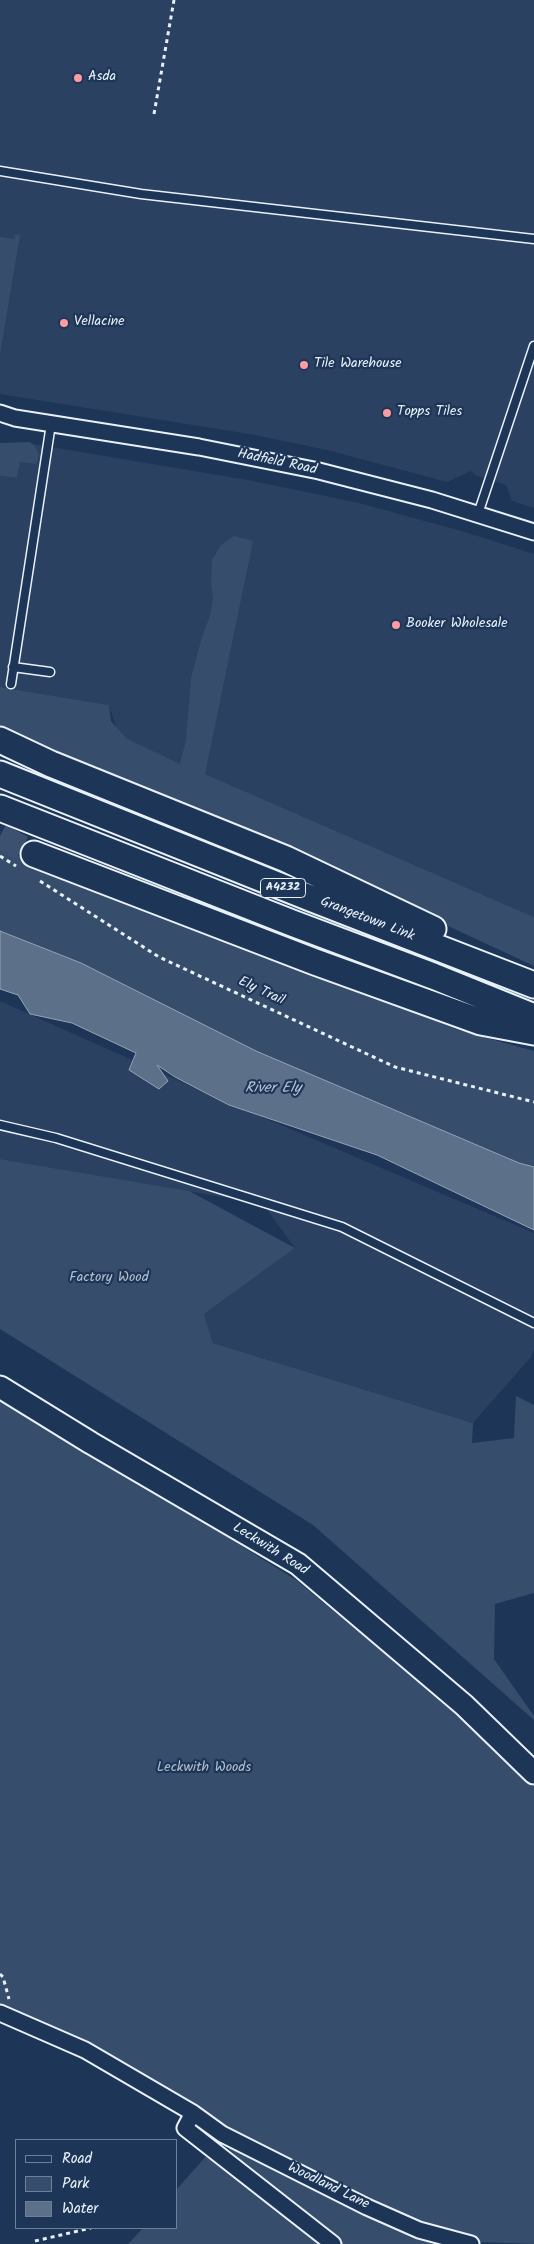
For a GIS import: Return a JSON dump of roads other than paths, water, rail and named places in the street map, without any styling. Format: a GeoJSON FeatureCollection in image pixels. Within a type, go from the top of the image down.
{"type":"FeatureCollection","features":[{"type":"Feature","properties":{"kind":"main road"},"geometry":{"type":"LineString","coordinates":[[0,740],[51,764],[286,859],[444,935],[505,973]]}},
{"type":"Feature","properties":{"kind":"main road","name":"Grangetown Link"},"geometry":{"type":"LineString","coordinates":[[0,774],[534,985]]}},
{"type":"Feature","properties":{"kind":"main road","name":"Grangetown Link"},"geometry":{"type":"LineString","coordinates":[[0,808],[534,1017]]}},
{"type":"Feature","properties":{"kind":"main road"},"geometry":{"type":"LineString","coordinates":[[28,866],[315,962],[481,1022],[534,1032]]}},
{"type":"Feature","properties":{"kind":"main road","name":"Leckwith Road"},"geometry":{"type":"LineString","coordinates":[[0,1387],[99,1448],[298,1564],[464,1705],[534,1773]]}},
{"type":"Feature","properties":{"kind":"street","name":"Hadfield Road"},"geometry":{"type":"LineString","coordinates":[[0,413],[7,419],[199,447],[274,462],[377,485],[534,532]]}},
{"type":"Feature","properties":{"kind":"street","name":"Woodland Lane"},"geometry":{"type":"LineString","coordinates":[[7,2016],[85,2050],[193,2113],[222,2134],[367,2207],[420,2230],[471,2244]]}},
{"type":"Feature","properties":{"kind":"street"},"geometry":{"type":"LineString","coordinates":[[193,2113],[185,2128],[333,2244]]}},
{"type":"Feature","properties":{"kind":"lane"},"geometry":{"type":"LineString","coordinates":[[0,171],[141,194],[534,239]]}},
{"type":"Feature","properties":{"kind":"lane"},"geometry":{"type":"LineString","coordinates":[[478,514],[534,346]]}},
{"type":"Feature","properties":{"kind":"lane"},"geometry":{"type":"LineString","coordinates":[[11,684],[51,424]]}},
{"type":"Feature","properties":{"kind":"lane"},"geometry":{"type":"LineString","coordinates":[[14,667],[50,672]]}},
{"type":"Feature","properties":{"kind":"lane"},"geometry":{"type":"LineString","coordinates":[[0,1125],[56,1138],[342,1227],[534,1323]]}},
{"type":"Feature","properties":{"kind":"water","name":"River Ely"},"geometry":{"type":"Polygon","coordinates":[[[0,931],[81,963],[256,1051],[519,1163],[534,1167],[534,1230],[377,1155],[229,1105],[175,1077],[157,1065],[168,1081],[159,1089],[129,1070],[136,1053],[72,1023],[30,1014],[18,995],[0,989],[0,931]]]}},
{"type":"Feature","properties":{"kind":"tunnel"},"geometry":{"type":"LineString","coordinates":[[0,836],[34,854]]}},
{"type":"Feature","properties":{"kind":"place","name":"Asda"},"geometry":{"type":"Point","coordinates":[78,78]}},
{"type":"Feature","properties":{"kind":"place","name":"Vellacine"},"geometry":{"type":"Point","coordinates":[64,323]}},
{"type":"Feature","properties":{"kind":"place","name":"Tile Warehouse"},"geometry":{"type":"Point","coordinates":[304,365]}},
{"type":"Feature","properties":{"kind":"place","name":"Topps Tiles"},"geometry":{"type":"Point","coordinates":[387,413]}},
{"type":"Feature","properties":{"kind":"place","name":"Booker Wholesale"},"geometry":{"type":"Point","coordinates":[396,625]}},
{"type":"Feature","properties":{"kind":"park label","name":"Factory Wood"},"geometry":{"type":"Point","coordinates":[109,1279]}},
{"type":"Feature","properties":{"kind":"park label","name":"Leckwith Woods"},"geometry":{"type":"Point","coordinates":[204,1769]}}]}
